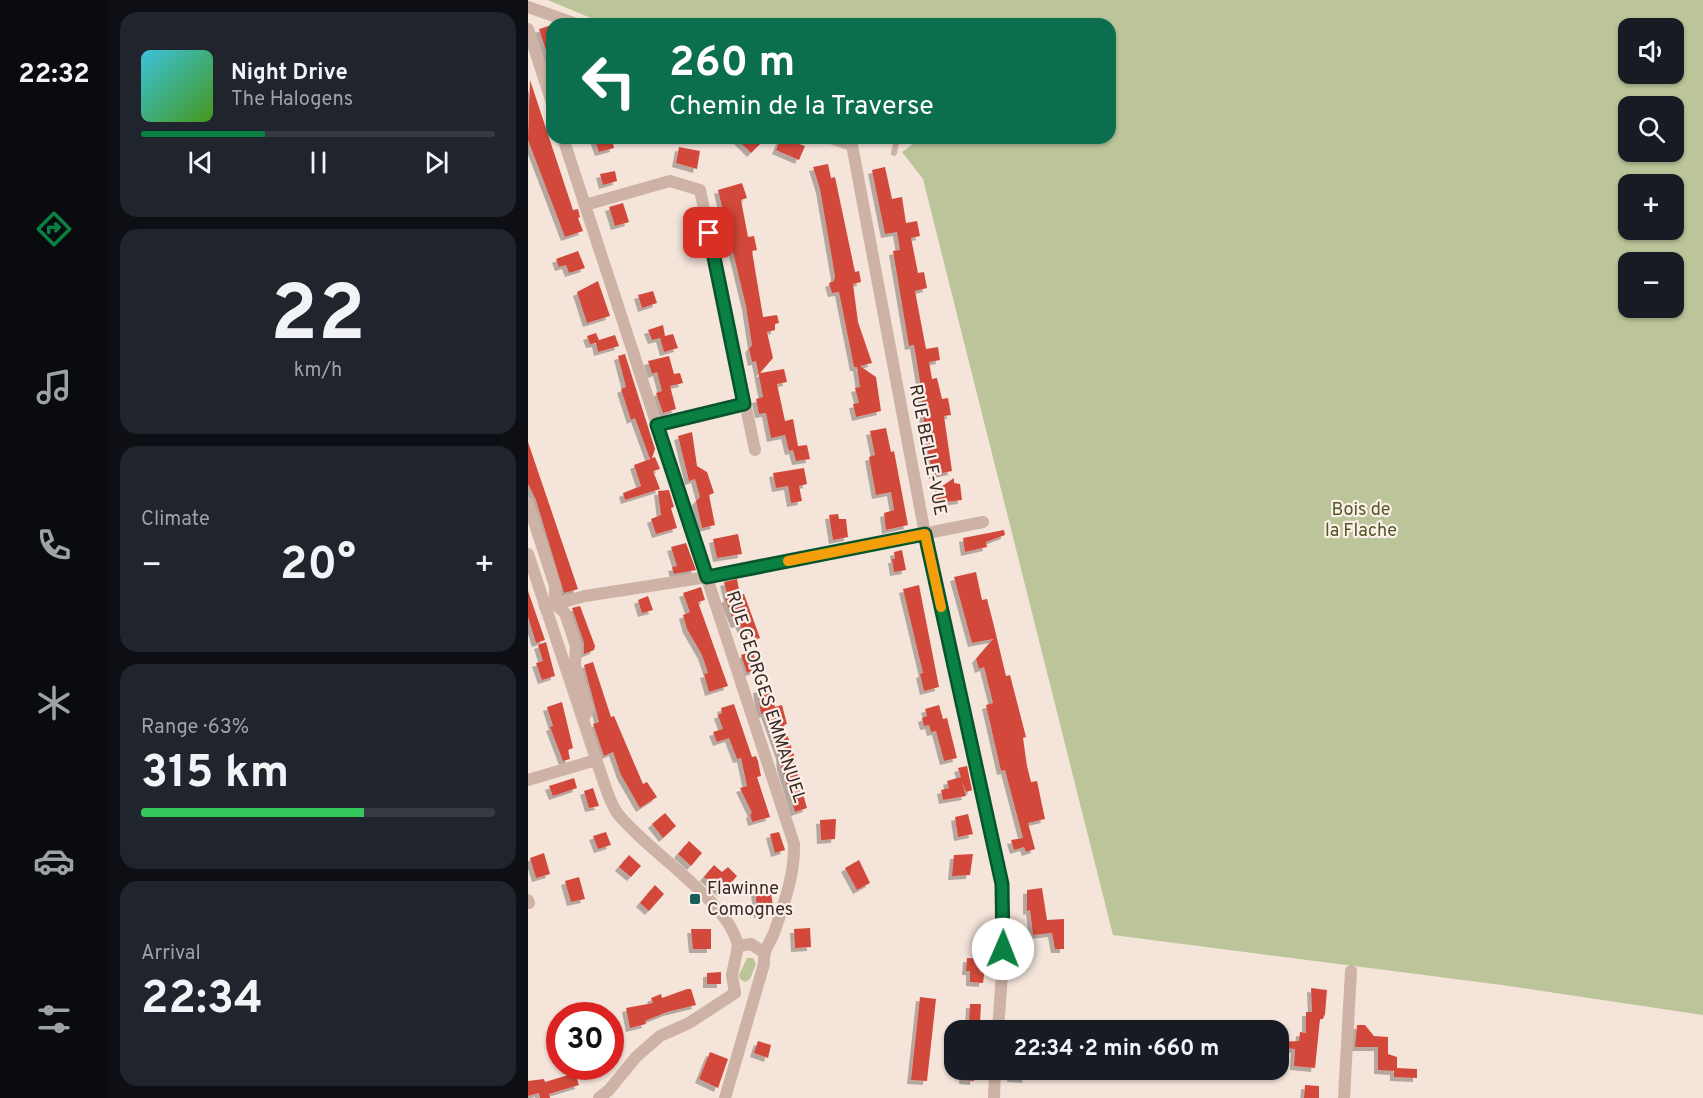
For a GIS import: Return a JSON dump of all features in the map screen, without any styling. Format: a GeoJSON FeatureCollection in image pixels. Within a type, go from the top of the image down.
{"type":"FeatureCollection","features":[{"type":"Feature","properties":{"kind":"street"},"geometry":{"type":"LineString","coordinates":[[528,7],[559,18]]}},
{"type":"Feature","properties":{"kind":"street"},"geometry":{"type":"LineString","coordinates":[[528,29],[546,84]]}},
{"type":"Feature","properties":{"kind":"street","name":"RUE GEORGES EMMANUEL"},"geometry":{"type":"LineString","coordinates":[[565,144],[794,844],[795,864],[779,918],[763,952],[764,964],[724,1098]]}},
{"type":"Feature","properties":{"kind":"street","name":"RUE BELLE-VUE"},"geometry":{"type":"LineString","coordinates":[[849,144],[852,145],[925,534],[1002,884],[1005,931],[999,1020]]}},
{"type":"Feature","properties":{"kind":"street"},"geometry":{"type":"LineString","coordinates":[[585,205],[670,181],[700,190],[755,450]]}},
{"type":"Feature","properties":{"kind":"street"},"geometry":{"type":"LineString","coordinates":[[657,425],[744,404]]}},
{"type":"Feature","properties":{"kind":"street"},"geometry":{"type":"LineString","coordinates":[[528,503],[555,586],[550,605]]}},
{"type":"Feature","properties":{"kind":"street"},"geometry":{"type":"LineString","coordinates":[[550,605],[585,596],[707,577],[983,522]]}},
{"type":"Feature","properties":{"kind":"street"},"geometry":{"type":"LineString","coordinates":[[528,554],[534,594],[565,613],[576,646],[576,669],[588,705],[588,713],[583,720],[616,812],[635,834],[719,910],[735,930],[738,946],[733,960],[732,975],[735,993]]}},
{"type":"Feature","properties":{"kind":"street"},"geometry":{"type":"LineString","coordinates":[[528,780],[596,760]]}},
{"type":"Feature","properties":{"kind":"street"},"geometry":{"type":"LineString","coordinates":[[738,946],[751,944],[763,952]]}},
{"type":"Feature","properties":{"kind":"street"},"geometry":{"type":"LineString","coordinates":[[1344,1098],[1351,971]]}},
{"type":"Feature","properties":{"kind":"street"},"geometry":{"type":"LineString","coordinates":[[735,993],[744,997],[753,995]]}},
{"type":"Feature","properties":{"kind":"street"},"geometry":{"type":"LineString","coordinates":[[599,1098],[609,1090],[636,1057],[660,1036],[689,1023],[735,993]]}},
{"type":"Feature","properties":{"kind":"street"},"geometry":{"type":"LineString","coordinates":[[993,1098],[994,1080]]}},
{"type":"Feature","properties":{"kind":"lane"},"geometry":{"type":"LineString","coordinates":[[894,153],[896,144]]}},
{"type":"Feature","properties":{"kind":"green space","name":"Bois de la Flache"},"geometry":{"type":"Polygon","coordinates":[[[548,0],[1703,0],[1703,1015],[1502,985],[1113,935],[923,179],[902,152],[913,144],[1116,144],[1116,18],[591,18],[548,0]]]}},
{"type":"Feature","properties":{"kind":"green space"},"geometry":{"type":"Polygon","coordinates":[[[747,958],[753,958],[756,964],[750,979],[745,982],[740,979],[739,975],[747,958]]]}},
{"type":"Feature","properties":{"kind":"building"},"geometry":{"type":"Polygon","coordinates":[[[546,27],[546,51],[539,29],[546,27]]]}},
{"type":"Feature","properties":{"kind":"building"},"geometry":{"type":"Polygon","coordinates":[[[530,80],[546,128],[546,144],[551,144],[573,210],[578,209],[580,217],[578,218],[583,231],[565,237],[528,140],[530,80]]]}},
{"type":"Feature","properties":{"kind":"building"},"geometry":{"type":"Polygon","coordinates":[[[596,144],[613,144],[614,148],[599,152],[596,144]]]}},
{"type":"Feature","properties":{"kind":"building"},"geometry":{"type":"Polygon","coordinates":[[[742,144],[760,144],[751,153],[742,144]]]}},
{"type":"Feature","properties":{"kind":"building"},"geometry":{"type":"Polygon","coordinates":[[[778,144],[805,146],[799,160],[776,150],[778,144]]]}},
{"type":"Feature","properties":{"kind":"building"},"geometry":{"type":"Polygon","coordinates":[[[679,147],[700,151],[697,169],[676,163],[679,147]]]}},
{"type":"Feature","properties":{"kind":"building"},"geometry":{"type":"Polygon","coordinates":[[[828,164],[831,178],[835,177],[855,272],[859,271],[861,282],[853,284],[858,322],[872,363],[860,366],[876,377],[881,411],[856,417],[853,404],[859,403],[855,388],[860,387],[857,367],[854,367],[839,292],[832,293],[829,283],[834,281],[835,276],[820,189],[813,167],[828,164]]]}},
{"type":"Feature","properties":{"kind":"building"},"geometry":{"type":"Polygon","coordinates":[[[885,167],[892,199],[902,197],[906,223],[917,221],[920,236],[911,238],[918,273],[924,272],[927,288],[915,291],[926,349],[938,347],[940,360],[929,362],[932,379],[937,378],[942,399],[948,398],[951,415],[944,416],[952,471],[933,475],[926,444],[914,345],[909,346],[893,251],[900,250],[897,232],[885,234],[872,170],[885,167]]]}},
{"type":"Feature","properties":{"kind":"building"},"geometry":{"type":"Polygon","coordinates":[[[615,171],[617,181],[603,185],[600,174],[615,171]]]}},
{"type":"Feature","properties":{"kind":"building"},"geometry":{"type":"Polygon","coordinates":[[[742,183],[747,198],[741,200],[748,237],[754,236],[757,250],[752,251],[763,317],[777,315],[779,323],[775,324],[775,330],[767,332],[773,358],[760,373],[784,369],[787,382],[777,384],[785,421],[793,419],[798,446],[807,445],[810,459],[796,461],[793,450],[789,451],[785,435],[771,438],[766,413],[759,414],[756,399],[763,397],[756,361],[752,362],[749,349],[752,345],[746,306],[718,190],[742,183]]]}},
{"type":"Feature","properties":{"kind":"building"},"geometry":{"type":"Polygon","coordinates":[[[623,203],[629,222],[615,226],[609,207],[623,203]]]}},
{"type":"Feature","properties":{"kind":"building"},"geometry":{"type":"Polygon","coordinates":[[[578,251],[585,268],[569,273],[566,265],[559,267],[556,259],[578,251]]]}},
{"type":"Feature","properties":{"kind":"building"},"geometry":{"type":"Polygon","coordinates":[[[598,281],[610,316],[587,323],[577,292],[598,281]]]}},
{"type":"Feature","properties":{"kind":"building"},"geometry":{"type":"Polygon","coordinates":[[[653,291],[657,303],[642,308],[638,295],[653,291]]]}},
{"type":"Feature","properties":{"kind":"building"},"geometry":{"type":"Polygon","coordinates":[[[663,325],[665,336],[673,334],[678,348],[664,352],[660,338],[652,340],[648,330],[663,325]]]}},
{"type":"Feature","properties":{"kind":"building"},"geometry":{"type":"Polygon","coordinates":[[[596,333],[599,340],[615,335],[619,346],[598,352],[596,343],[590,344],[587,336],[596,333]]]}},
{"type":"Feature","properties":{"kind":"building"},"geometry":{"type":"Polygon","coordinates":[[[625,354],[655,449],[652,458],[655,457],[660,469],[653,471],[660,489],[625,500],[623,493],[641,486],[634,465],[650,459],[635,418],[631,420],[621,389],[626,387],[618,356],[625,354]]]}},
{"type":"Feature","properties":{"kind":"building"},"geometry":{"type":"Polygon","coordinates":[[[669,356],[674,374],[680,373],[683,383],[670,386],[676,409],[663,413],[656,393],[662,391],[657,372],[652,374],[648,361],[669,356]]]}},
{"type":"Feature","properties":{"kind":"building"},"geometry":{"type":"Polygon","coordinates":[[[886,428],[891,452],[894,451],[908,525],[886,530],[884,513],[894,510],[891,492],[876,495],[869,457],[875,455],[870,431],[886,428]]]}},
{"type":"Feature","properties":{"kind":"building"},"geometry":{"type":"Polygon","coordinates":[[[692,432],[697,466],[707,472],[714,493],[709,495],[715,525],[702,528],[696,501],[700,497],[695,479],[689,481],[678,436],[692,432]]]}},
{"type":"Feature","properties":{"kind":"building"},"geometry":{"type":"Polygon","coordinates":[[[528,442],[578,589],[575,590],[564,593],[536,500],[528,484],[528,442]]]}},
{"type":"Feature","properties":{"kind":"building"},"geometry":{"type":"Polygon","coordinates":[[[804,468],[807,484],[799,486],[802,501],[791,503],[788,486],[776,488],[773,473],[804,468]]]}},
{"type":"Feature","properties":{"kind":"building"},"geometry":{"type":"Polygon","coordinates":[[[954,478],[954,483],[960,484],[962,500],[937,503],[935,491],[954,478]]]}},
{"type":"Feature","properties":{"kind":"building"},"geometry":{"type":"Polygon","coordinates":[[[669,490],[677,528],[656,534],[651,519],[661,515],[658,491],[669,490]]]}},
{"type":"Feature","properties":{"kind":"building"},"geometry":{"type":"Polygon","coordinates":[[[838,514],[839,519],[846,519],[848,537],[833,540],[829,515],[838,514]]]}},
{"type":"Feature","properties":{"kind":"building"},"geometry":{"type":"Polygon","coordinates":[[[1004,530],[1005,535],[986,542],[987,547],[965,552],[963,538],[1004,530]]]}},
{"type":"Feature","properties":{"kind":"building"},"geometry":{"type":"Polygon","coordinates":[[[738,534],[742,554],[717,558],[713,539],[738,534]]]}},
{"type":"Feature","properties":{"kind":"building"},"geometry":{"type":"Polygon","coordinates":[[[686,543],[696,570],[674,574],[672,567],[677,566],[671,547],[686,543]]]}},
{"type":"Feature","properties":{"kind":"building"},"geometry":{"type":"Polygon","coordinates":[[[902,550],[906,570],[894,572],[892,559],[895,559],[894,552],[902,550]]]}},
{"type":"Feature","properties":{"kind":"building"},"geometry":{"type":"Polygon","coordinates":[[[976,572],[982,600],[987,599],[1006,676],[1010,675],[1026,737],[1023,738],[1027,766],[1031,782],[1037,781],[1045,819],[1028,823],[1035,849],[1026,852],[1024,847],[1014,850],[1011,840],[1023,838],[1005,770],[1001,771],[986,705],[993,703],[984,667],[979,669],[976,659],[993,639],[972,643],[954,577],[976,572]]]}},
{"type":"Feature","properties":{"kind":"building"},"geometry":{"type":"Polygon","coordinates":[[[737,579],[740,595],[744,594],[760,638],[748,643],[739,623],[735,624],[725,599],[728,598],[724,582],[737,579]]]}},
{"type":"Feature","properties":{"kind":"building"},"geometry":{"type":"Polygon","coordinates":[[[919,585],[939,687],[924,691],[920,674],[923,673],[903,589],[919,585]]]}},
{"type":"Feature","properties":{"kind":"building"},"geometry":{"type":"Polygon","coordinates":[[[701,587],[705,600],[698,602],[728,686],[709,692],[704,674],[708,673],[702,655],[687,629],[683,615],[690,612],[683,593],[701,587]]]}},
{"type":"Feature","properties":{"kind":"building"},"geometry":{"type":"Polygon","coordinates":[[[528,591],[545,640],[536,643],[528,617],[528,591]]]}},
{"type":"Feature","properties":{"kind":"building"},"geometry":{"type":"Polygon","coordinates":[[[648,596],[653,610],[642,613],[638,600],[648,596]]]}},
{"type":"Feature","properties":{"kind":"building"},"geometry":{"type":"Polygon","coordinates":[[[580,606],[595,646],[594,650],[584,654],[584,643],[572,608],[580,606]]]}},
{"type":"Feature","properties":{"kind":"building"},"geometry":{"type":"Polygon","coordinates":[[[546,642],[555,676],[542,680],[536,663],[543,661],[538,645],[546,642]]]}},
{"type":"Feature","properties":{"kind":"building"},"geometry":{"type":"Polygon","coordinates":[[[753,651],[758,669],[747,673],[741,655],[753,651]]]}},
{"type":"Feature","properties":{"kind":"building"},"geometry":{"type":"Polygon","coordinates":[[[593,662],[611,717],[614,716],[643,784],[647,782],[657,797],[640,808],[621,775],[613,752],[604,756],[593,724],[599,722],[584,665],[593,662]]]}},
{"type":"Feature","properties":{"kind":"building"},"geometry":{"type":"Polygon","coordinates":[[[769,686],[775,707],[782,705],[787,724],[784,725],[796,761],[794,762],[807,808],[795,812],[781,766],[780,755],[765,713],[761,714],[757,689],[769,686]]]}},
{"type":"Feature","properties":{"kind":"building"},"geometry":{"type":"Polygon","coordinates":[[[562,702],[573,748],[568,750],[570,759],[563,761],[550,727],[553,726],[547,707],[562,702]]]}},
{"type":"Feature","properties":{"kind":"building"},"geometry":{"type":"Polygon","coordinates":[[[734,704],[752,757],[756,756],[758,761],[761,776],[757,777],[770,817],[752,822],[750,814],[752,813],[740,788],[747,786],[741,758],[737,759],[729,738],[717,742],[713,732],[723,729],[718,715],[722,713],[721,708],[734,704]]]}},
{"type":"Feature","properties":{"kind":"building"},"geometry":{"type":"Polygon","coordinates":[[[939,705],[943,719],[947,718],[957,758],[944,761],[936,731],[931,732],[929,725],[924,726],[922,718],[927,716],[925,709],[939,705]]]}},
{"type":"Feature","properties":{"kind":"building"},"geometry":{"type":"Polygon","coordinates":[[[967,766],[972,790],[966,792],[962,781],[966,796],[943,800],[941,790],[949,788],[947,781],[961,777],[958,768],[967,766]]]}},
{"type":"Feature","properties":{"kind":"building"},"geometry":{"type":"Polygon","coordinates":[[[574,778],[577,788],[553,796],[549,786],[574,778]]]}},
{"type":"Feature","properties":{"kind":"building"},"geometry":{"type":"Polygon","coordinates":[[[593,788],[599,806],[589,808],[584,791],[593,788]]]}},
{"type":"Feature","properties":{"kind":"building"},"geometry":{"type":"Polygon","coordinates":[[[665,813],[676,826],[663,838],[652,824],[665,813]]]}},
{"type":"Feature","properties":{"kind":"building"},"geometry":{"type":"Polygon","coordinates":[[[968,814],[973,834],[958,837],[955,817],[968,814]]]}},
{"type":"Feature","properties":{"kind":"building"},"geometry":{"type":"Polygon","coordinates":[[[836,819],[835,839],[821,840],[820,820],[836,819]]]}},
{"type":"Feature","properties":{"kind":"building"},"geometry":{"type":"Polygon","coordinates":[[[606,832],[611,845],[598,849],[593,836],[606,832]]]}},
{"type":"Feature","properties":{"kind":"building"},"geometry":{"type":"Polygon","coordinates":[[[779,832],[785,850],[775,853],[770,834],[779,832]]]}},
{"type":"Feature","properties":{"kind":"building"},"geometry":{"type":"Polygon","coordinates":[[[689,841],[702,853],[691,866],[678,854],[689,841]]]}},
{"type":"Feature","properties":{"kind":"building"},"geometry":{"type":"Polygon","coordinates":[[[544,853],[550,874],[536,878],[530,858],[544,853]]]}},
{"type":"Feature","properties":{"kind":"building"},"geometry":{"type":"Polygon","coordinates":[[[973,854],[970,875],[952,876],[954,855],[973,854]]]}},
{"type":"Feature","properties":{"kind":"building"},"geometry":{"type":"Polygon","coordinates":[[[629,855],[641,866],[631,877],[619,867],[629,855]]]}},
{"type":"Feature","properties":{"kind":"building"},"geometry":{"type":"Polygon","coordinates":[[[859,860],[870,883],[857,890],[845,868],[859,860]]]}},
{"type":"Feature","properties":{"kind":"building"},"geometry":{"type":"Polygon","coordinates":[[[714,865],[722,872],[728,867],[737,876],[722,893],[704,877],[714,865]]]}},
{"type":"Feature","properties":{"kind":"building"},"geometry":{"type":"Polygon","coordinates":[[[579,877],[585,899],[571,902],[565,881],[579,877]]]}},
{"type":"Feature","properties":{"kind":"building"},"geometry":{"type":"Polygon","coordinates":[[[764,883],[765,888],[770,887],[773,906],[768,907],[768,912],[758,914],[754,884],[764,883]]]}},
{"type":"Feature","properties":{"kind":"building"},"geometry":{"type":"Polygon","coordinates":[[[655,885],[664,894],[649,911],[640,903],[655,885]]]}},
{"type":"Feature","properties":{"kind":"building"},"geometry":{"type":"Polygon","coordinates":[[[1042,888],[1047,920],[1064,919],[1064,949],[1055,949],[1052,933],[1033,935],[1030,910],[1027,911],[1027,890],[1042,888]]]}},
{"type":"Feature","properties":{"kind":"building"},"geometry":{"type":"Polygon","coordinates":[[[810,928],[811,947],[795,948],[794,929],[810,928]]]}},
{"type":"Feature","properties":{"kind":"building"},"geometry":{"type":"Polygon","coordinates":[[[691,929],[711,929],[711,949],[693,949],[691,929]]]}},
{"type":"Feature","properties":{"kind":"building"},"geometry":{"type":"Polygon","coordinates":[[[967,958],[986,959],[983,983],[970,982],[970,971],[966,971],[967,958]]]}},
{"type":"Feature","properties":{"kind":"building"},"geometry":{"type":"Polygon","coordinates":[[[721,972],[721,984],[707,984],[707,973],[721,972]]]}},
{"type":"Feature","properties":{"kind":"building"},"geometry":{"type":"Polygon","coordinates":[[[1311,988],[1327,990],[1325,1014],[1323,1019],[1320,1019],[1315,1068],[1294,1066],[1295,1049],[1289,1048],[1289,1041],[1299,1041],[1300,1032],[1306,1033],[1306,1012],[1312,1012],[1311,988]]]}},
{"type":"Feature","properties":{"kind":"building"},"geometry":{"type":"Polygon","coordinates":[[[691,989],[696,1005],[667,1012],[645,1021],[646,1024],[630,1028],[626,1008],[653,1003],[651,998],[661,994],[662,998],[691,989]]]}},
{"type":"Feature","properties":{"kind":"building"},"geometry":{"type":"Polygon","coordinates":[[[920,997],[936,999],[927,1081],[911,1080],[920,997]]]}},
{"type":"Feature","properties":{"kind":"building"},"geometry":{"type":"Polygon","coordinates":[[[970,1004],[981,1004],[980,1020],[969,1020],[970,1004]]]}},
{"type":"Feature","properties":{"kind":"building"},"geometry":{"type":"Polygon","coordinates":[[[1357,1025],[1365,1025],[1374,1036],[1388,1037],[1388,1054],[1397,1057],[1397,1068],[1417,1069],[1417,1078],[1394,1077],[1394,1071],[1378,1070],[1378,1047],[1355,1047],[1357,1025]]]}},
{"type":"Feature","properties":{"kind":"building"},"geometry":{"type":"Polygon","coordinates":[[[758,1041],[771,1045],[768,1058],[754,1053],[758,1041]]]}},
{"type":"Feature","properties":{"kind":"building"},"geometry":{"type":"Polygon","coordinates":[[[710,1052],[728,1059],[718,1088],[699,1079],[710,1052]]]}},
{"type":"Feature","properties":{"kind":"building"},"geometry":{"type":"Polygon","coordinates":[[[544,1079],[545,1082],[577,1080],[579,1085],[549,1094],[550,1098],[540,1098],[539,1093],[528,1096],[528,1081],[544,1079]]]}},
{"type":"Feature","properties":{"kind":"building"},"geometry":{"type":"Polygon","coordinates":[[[1305,1085],[1319,1086],[1319,1098],[1304,1098],[1305,1085]]]}},
{"type":"Feature","properties":{"kind":"slow traffic"},"geometry":{"type":"LineString","coordinates":[[788,561],[925,534],[941,607]]}},
{"type":"Feature","properties":{"kind":"place","name":"Flawinne Comognes"},"geometry":{"type":"Point","coordinates":[695,899]}},
{"type":"Feature","properties":{"kind":"route"},"geometry":{"type":"LineString","coordinates":[[709,233],[744,404],[657,425],[707,577],[925,534],[1002,884],[1005,931],[1003,949]]}}]}
